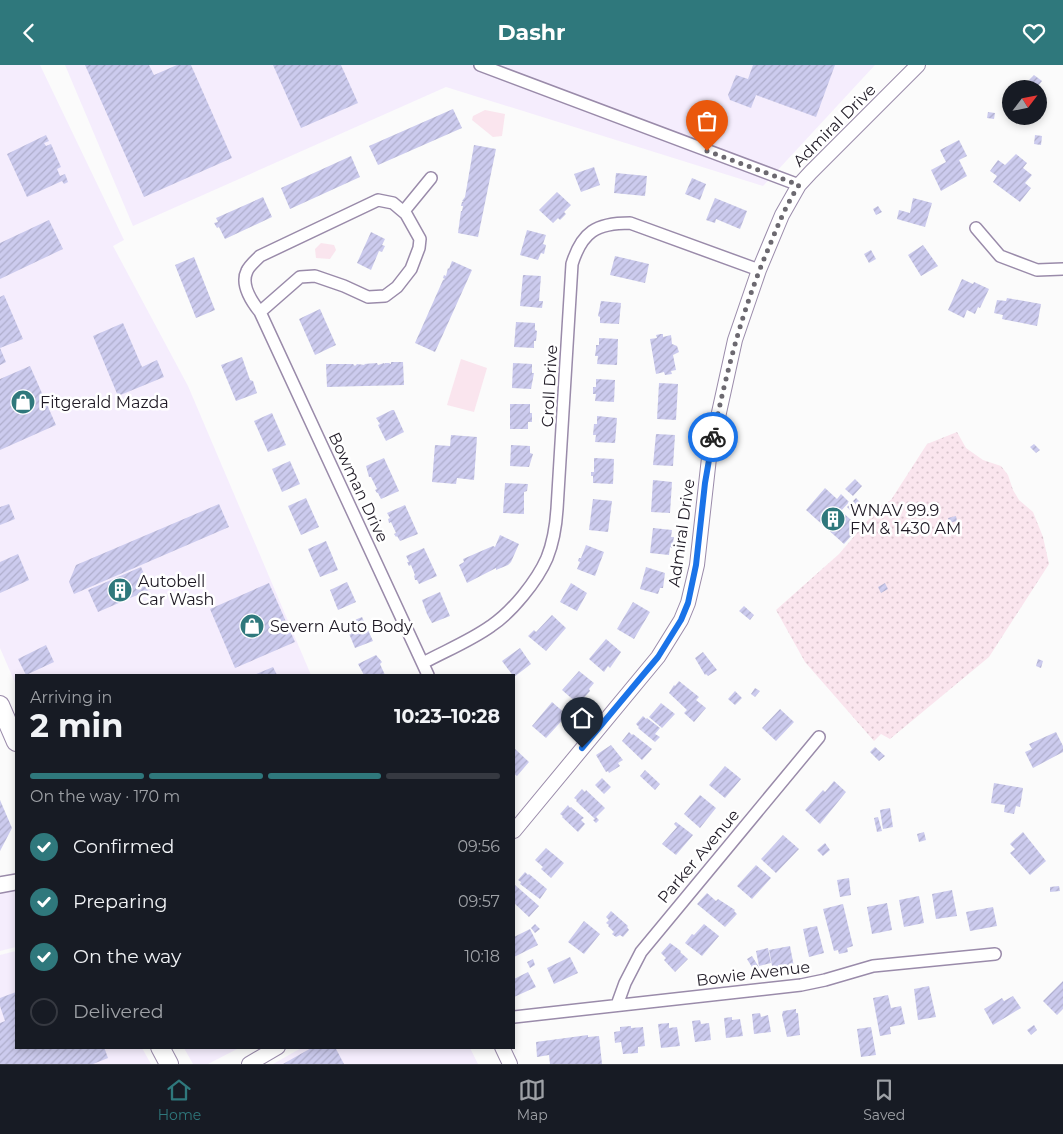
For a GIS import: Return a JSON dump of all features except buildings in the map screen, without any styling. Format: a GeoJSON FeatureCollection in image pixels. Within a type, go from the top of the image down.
{"type":"FeatureCollection","features":[{"type":"Feature","properties":{"kind":"main road"},"geometry":{"type":"LineString","coordinates":[[0,705],[15,740]]}},
{"type":"Feature","properties":{"kind":"main road"},"geometry":{"type":"LineString","coordinates":[[0,885],[15,882]]}},
{"type":"Feature","properties":{"kind":"main road"},"geometry":{"type":"LineString","coordinates":[[161,1049],[170,1064]]}},
{"type":"Feature","properties":{"kind":"street"},"geometry":{"type":"LineString","coordinates":[[480,65],[799,185]]}},
{"type":"Feature","properties":{"kind":"street","name":"Admiral Drive"},"geometry":{"type":"LineString","coordinates":[[516,823],[658,657],[681,620],[688,603],[696,565],[705,483],[728,369],[735,341],[759,270],[782,215],[799,185],[918,65]]}},
{"type":"Feature","properties":{"kind":"street"},"geometry":{"type":"LineString","coordinates":[[260,312],[300,277],[314,277],[344,286],[368,297],[385,297],[397,287],[411,269],[420,239],[404,211],[431,178]]}},
{"type":"Feature","properties":{"kind":"street","name":"Bowman Drive"},"geometry":{"type":"LineString","coordinates":[[404,211],[393,203],[378,199],[260,256],[247,271],[244,283],[254,305],[260,312],[428,674]]}},
{"type":"Feature","properties":{"kind":"street","name":"Croll Drive"},"geometry":{"type":"LineString","coordinates":[[423,663],[491,626],[511,609],[532,583],[547,558],[556,525],[558,509],[572,263],[577,249],[586,236],[597,228],[612,223],[630,223],[759,270]]}},
{"type":"Feature","properties":{"kind":"street"},"geometry":{"type":"LineString","coordinates":[[976,228],[1000,256],[1037,270],[1063,269]]}},
{"type":"Feature","properties":{"kind":"street","name":"Parker Avenue"},"geometry":{"type":"LineString","coordinates":[[618,1005],[625,983],[641,952],[819,737]]}},
{"type":"Feature","properties":{"kind":"street","name":"Bowie Avenue"},"geometry":{"type":"LineString","coordinates":[[515,1017],[801,985],[815,983],[873,966],[995,954]]}},
{"type":"Feature","properties":{"kind":"street"},"geometry":{"type":"LineString","coordinates":[[249,1064],[275,1049]]}},
{"type":"Feature","properties":{"kind":"street"},"geometry":{"type":"LineString","coordinates":[[496,1049],[500,1064]]}},
{"type":"Feature","properties":{"kind":"street"},"geometry":{"type":"LineString","coordinates":[[503,1049],[510,1064]]}},
{"type":"Feature","properties":{"kind":"shaded area"},"geometry":{"type":"Polygon","coordinates":[[[0,65],[40,65],[124,240],[113,246],[188,386],[311,674],[15,674],[15,683],[0,648],[0,65]]]}},
{"type":"Feature","properties":{"kind":"shaded area"},"geometry":{"type":"Polygon","coordinates":[[[65,65],[875,65],[763,186],[446,87],[133,226],[65,65]]]}},
{"type":"Feature","properties":{"kind":"shaded area"},"geometry":{"type":"Polygon","coordinates":[[[485,110],[505,114],[502,136],[493,137],[472,120],[473,116],[485,110]]]}},
{"type":"Feature","properties":{"kind":"shaded area"},"geometry":{"type":"Polygon","coordinates":[[[321,243],[334,245],[336,250],[330,259],[316,258],[315,249],[321,243]]]}},
{"type":"Feature","properties":{"kind":"shaded area"},"geometry":{"type":"Polygon","coordinates":[[[461,359],[487,368],[474,412],[447,405],[461,359]]]}},
{"type":"Feature","properties":{"kind":"shaded area"},"geometry":{"type":"Polygon","coordinates":[[[957,432],[966,448],[983,460],[1001,466],[1008,475],[1019,500],[1033,512],[1043,537],[1049,564],[989,657],[890,739],[881,734],[874,741],[805,662],[776,610],[839,554],[880,506],[891,500],[927,444],[957,432]]]}},
{"type":"Feature","properties":{"kind":"shaded area"},"geometry":{"type":"Polygon","coordinates":[[[15,890],[15,947],[0,951],[0,893],[15,890]]]}},
{"type":"Feature","properties":{"kind":"shaded area"},"geometry":{"type":"Polygon","coordinates":[[[15,951],[15,1049],[143,1049],[151,1064],[0,1064],[0,955],[15,951]]]}},
{"type":"Feature","properties":{"kind":"shaded area"},"geometry":{"type":"Polygon","coordinates":[[[185,1049],[237,1049],[208,1064],[193,1064],[185,1049]]]}},
{"type":"Feature","properties":{"kind":"shaded area"},"geometry":{"type":"Polygon","coordinates":[[[299,1049],[470,1049],[478,1064],[273,1064],[299,1049]]]}},
{"type":"Feature","properties":{"kind":"way so far"},"geometry":{"type":"LineString","coordinates":[[707,151],[799,185],[782,215],[759,270],[745,311],[735,341],[713,437]]}},
{"type":"Feature","properties":{"kind":"place","name":"Fitgerald Mazda"},"geometry":{"type":"Point","coordinates":[23,402]}},
{"type":"Feature","properties":{"kind":"place","name":"WNAV 99.9 FM & 1430 AM"},"geometry":{"type":"Point","coordinates":[833,519]}},
{"type":"Feature","properties":{"kind":"place","name":"Autobell Car Wash"},"geometry":{"type":"Point","coordinates":[120,590]}},
{"type":"Feature","properties":{"kind":"place","name":"Severn Auto Body"},"geometry":{"type":"Point","coordinates":[252,626]}},
{"type":"Feature","properties":{"kind":"route"},"geometry":{"type":"LineString","coordinates":[[582,748],[658,657],[681,620],[693,585],[705,483],[713,437]]}}]}
